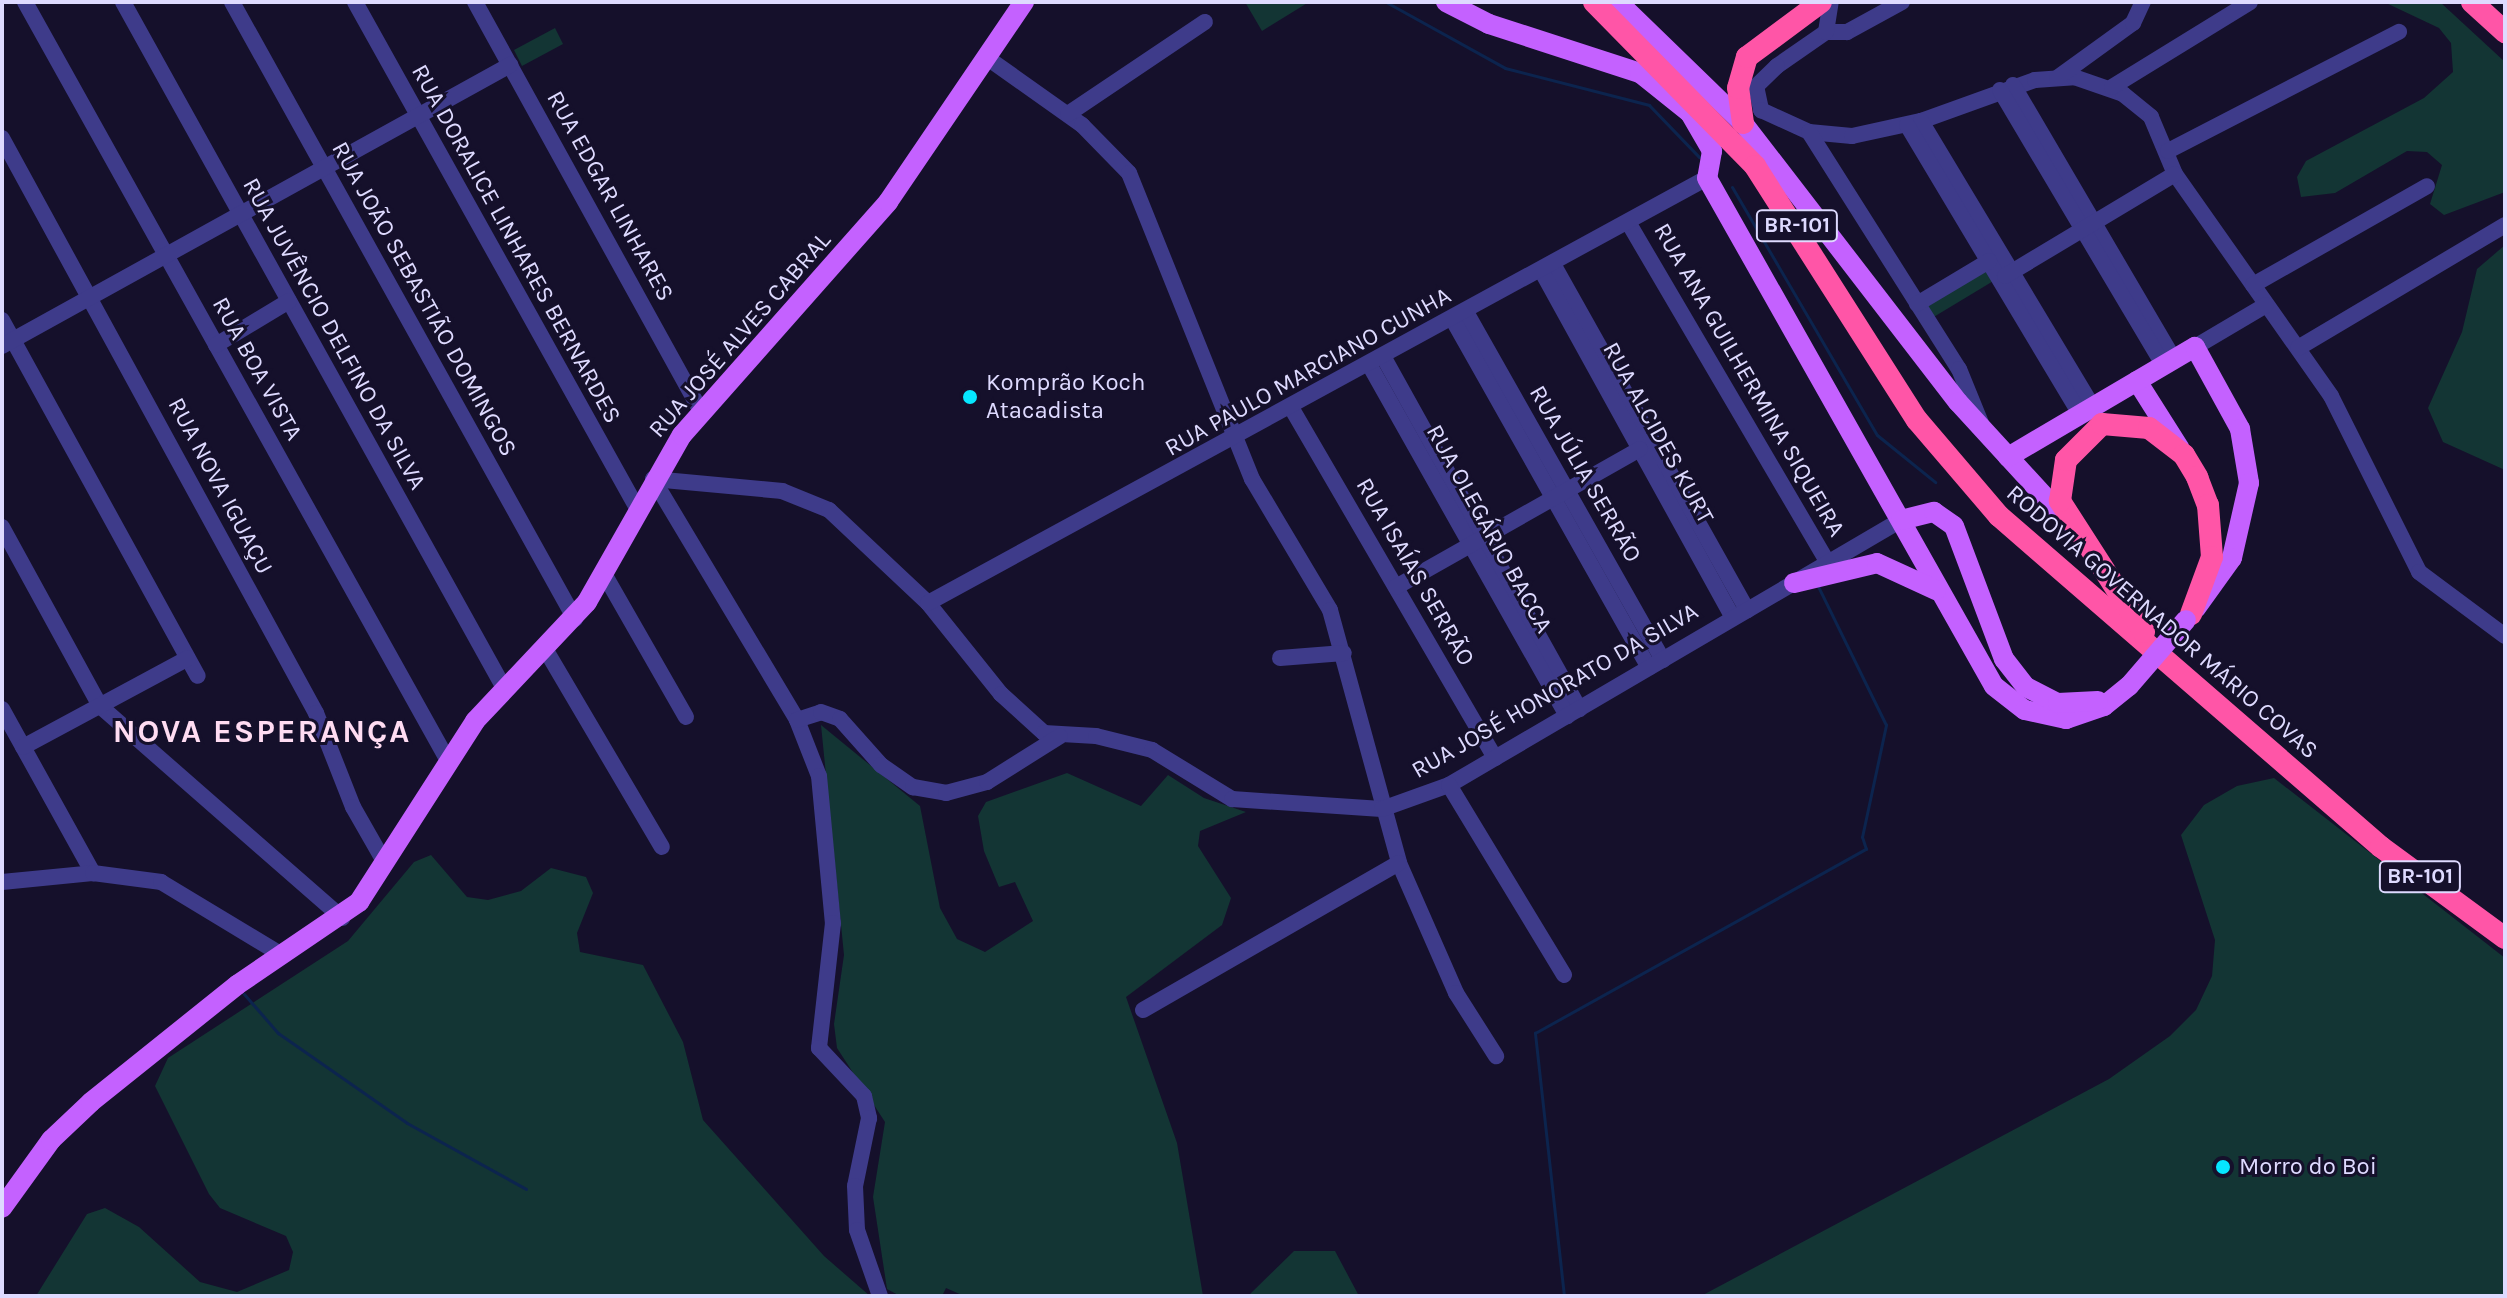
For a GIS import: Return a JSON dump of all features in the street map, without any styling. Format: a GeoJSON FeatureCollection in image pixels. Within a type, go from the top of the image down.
{"type":"FeatureCollection","features":[{"type":"Feature","properties":{"kind":"highway","name":"RODOVIA GOVERNADOR MÁRIO COVAS"},"geometry":{"type":"LineString","coordinates":[[1594,2],[1762,175],[1878,362],[1967,482],[2035,552],[2381,847],[2505,938]]}},
{"type":"Feature","properties":{"kind":"highway"},"geometry":{"type":"LineString","coordinates":[[1743,123],[1738,88],[1747,57],[1821,2]]}},
{"type":"Feature","properties":{"kind":"highway"},"geometry":{"type":"LineString","coordinates":[[2472,2],[2505,32]]}},
{"type":"Feature","properties":{"kind":"highway"},"geometry":{"type":"LineString","coordinates":[[2189,617],[2212,557],[2212,531],[2184,455],[2132,422],[2102,424],[2075,444],[2060,480],[2069,523],[2129,614],[2199,692]]}},
{"type":"Feature","properties":{"kind":"main road","name":"RUA JOSÉ ALVES CABRAL"},"geometry":{"type":"LineString","coordinates":[[2,1208],[73,1117],[282,955],[342,918],[385,863],[447,759],[504,688],[575,619],[653,479],[702,413],[888,202],[1024,2]]}},
{"type":"Feature","properties":{"kind":"main road"},"geometry":{"type":"LineString","coordinates":[[1446,2],[1653,80],[1707,136],[1707,178],[1985,674],[2025,710],[2066,719],[2127,689],[2189,617],[2232,558],[2249,483],[2240,429],[2195,347],[2008,457]]}},
{"type":"Feature","properties":{"kind":"main road"},"geometry":{"type":"LineString","coordinates":[[1618,2],[1743,123],[1984,432],[2069,523]]}},
{"type":"Feature","properties":{"kind":"main road"},"geometry":{"type":"LineString","coordinates":[[2137,381],[2184,455]]}},
{"type":"Feature","properties":{"kind":"main road"},"geometry":{"type":"LineString","coordinates":[[2075,444],[2115,394]]}},
{"type":"Feature","properties":{"kind":"main road"},"geometry":{"type":"LineString","coordinates":[[1901,520],[1934,512],[1954,526],[2004,659],[2026,687],[2077,704],[2127,689]]}},
{"type":"Feature","properties":{"kind":"main road"},"geometry":{"type":"LineString","coordinates":[[1794,583],[1836,561],[1888,564],[1941,593]]}},
{"type":"Feature","properties":{"kind":"street","name":"RUA BOA VISTA"},"geometry":{"type":"LineString","coordinates":[[25,2],[447,759]]}},
{"type":"Feature","properties":{"kind":"street","name":"RUA JUVÊNCIO DELFINO DA SILVA"},"geometry":{"type":"LineString","coordinates":[[123,2],[504,688]]}},
{"type":"Feature","properties":{"kind":"street","name":"RUA JOÃO SEBASTIÃO DOMINGOS"},"geometry":{"type":"LineString","coordinates":[[232,2],[575,619]]}},
{"type":"Feature","properties":{"kind":"street","name":"RUA DORALICE LINHARES BERNARDES"},"geometry":{"type":"LineString","coordinates":[[355,2],[637,508]]}},
{"type":"Feature","properties":{"kind":"street","name":"RUA EDGAR LINHARES"},"geometry":{"type":"LineString","coordinates":[[475,2],[702,413]]}},
{"type":"Feature","properties":{"kind":"street"},"geometry":{"type":"LineString","coordinates":[[1826,32],[1831,2]]}},
{"type":"Feature","properties":{"kind":"street"},"geometry":{"type":"LineString","coordinates":[[1902,2],[1847,32],[1826,32],[1756,86],[1768,117],[1809,132],[1852,136],[1914,123],[2006,87],[2057,78],[2112,87],[2151,117],[2168,151],[2175,174],[2343,415],[2419,572],[2505,636]]}},
{"type":"Feature","properties":{"kind":"street"},"geometry":{"type":"LineString","coordinates":[[2057,78],[2133,23],[2143,2]]}},
{"type":"Feature","properties":{"kind":"street"},"geometry":{"type":"LineString","coordinates":[[2112,87],[2250,2]]}},
{"type":"Feature","properties":{"kind":"street"},"geometry":{"type":"LineString","coordinates":[[1068,114],[1205,22]]}},
{"type":"Feature","properties":{"kind":"street"},"geometry":{"type":"LineString","coordinates":[[2168,151],[2399,32]]}},
{"type":"Feature","properties":{"kind":"street"},"geometry":{"type":"LineString","coordinates":[[986,57],[1068,114],[1129,173],[1236,441],[1330,610],[1399,863],[1456,993],[1496,1056]]}},
{"type":"Feature","properties":{"kind":"street"},"geometry":{"type":"LineString","coordinates":[[8,343],[510,65]]}},
{"type":"Feature","properties":{"kind":"street"},"geometry":{"type":"LineString","coordinates":[[2006,87],[2169,362]]}},
{"type":"Feature","properties":{"kind":"street"},"geometry":{"type":"LineString","coordinates":[[1914,123],[1989,261],[2006,275]]}},
{"type":"Feature","properties":{"kind":"street"},"geometry":{"type":"LineString","coordinates":[[1914,123],[2087,411]]}},
{"type":"Feature","properties":{"kind":"street"},"geometry":{"type":"LineString","coordinates":[[1809,132],[1959,369],[1984,432]]}},
{"type":"Feature","properties":{"kind":"street","name":"RUA NOVA IGUAÇU"},"geometry":{"type":"LineString","coordinates":[[2,138],[316,713],[353,807],[385,863]]}},
{"type":"Feature","properties":{"kind":"street"},"geometry":{"type":"LineString","coordinates":[[2006,275],[2175,174]]}},
{"type":"Feature","properties":{"kind":"street","name":"RUA PAULO MARCIANO CUNHA"},"geometry":{"type":"LineString","coordinates":[[928,603],[1236,441],[1707,178]]}},
{"type":"Feature","properties":{"kind":"street"},"geometry":{"type":"LineString","coordinates":[[2253,285],[2427,186]]}},
{"type":"Feature","properties":{"kind":"street","name":"RUA ANA GUILHERMINA SIQUEIRA"},"geometry":{"type":"LineString","coordinates":[[1628,222],[1836,561]]}},
{"type":"Feature","properties":{"kind":"street"},"geometry":{"type":"LineString","coordinates":[[2298,348],[2505,225]]}},
{"type":"Feature","properties":{"kind":"street"},"geometry":{"type":"LineString","coordinates":[[1917,304],[1989,261]]}},
{"type":"Feature","properties":{"kind":"street","name":"RUA ALCIDES KURT"},"geometry":{"type":"LineString","coordinates":[[1547,267],[1641,441],[1740,614]]}},
{"type":"Feature","properties":{"kind":"street"},"geometry":{"type":"LineString","coordinates":[[216,345],[289,301]]}},
{"type":"Feature","properties":{"kind":"street"},"geometry":{"type":"LineString","coordinates":[[2195,347],[2266,305]]}},
{"type":"Feature","properties":{"kind":"street","name":"RUA JÚLIA SERRÃO"},"geometry":{"type":"LineString","coordinates":[[1460,316],[1656,664]]}},
{"type":"Feature","properties":{"kind":"street"},"geometry":{"type":"LineString","coordinates":[[2,320],[8,343],[198,676]]}},
{"type":"Feature","properties":{"kind":"street","name":"RUA OLEGÁRIO BACCA"},"geometry":{"type":"LineString","coordinates":[[1377,362],[1573,713]]}},
{"type":"Feature","properties":{"kind":"street","name":"RUA ISAÍAS SERRÃO"},"geometry":{"type":"LineString","coordinates":[[1292,409],[1495,758]]}},
{"type":"Feature","properties":{"kind":"street"},"geometry":{"type":"LineString","coordinates":[[1396,587],[1560,494],[1641,441]]}},
{"type":"Feature","properties":{"kind":"street"},"geometry":{"type":"LineString","coordinates":[[653,479],[797,720],[825,798],[833,923],[819,1048],[864,1096],[869,1118],[855,1186],[857,1230],[880,1296]]}},
{"type":"Feature","properties":{"kind":"street","name":"RUA JOSÉ HONORATO DA SILVA"},"geometry":{"type":"LineString","coordinates":[[653,479],[812,500],[928,603],[1024,720],[1060,736],[1096,736],[1152,750],[1232,799],[1382,809],[1449,785],[1794,583]]}},
{"type":"Feature","properties":{"kind":"street"},"geometry":{"type":"LineString","coordinates":[[1836,561],[1901,520]]}},
{"type":"Feature","properties":{"kind":"street"},"geometry":{"type":"LineString","coordinates":[[2,527],[100,706],[342,918]]}},
{"type":"Feature","properties":{"kind":"street"},"geometry":{"type":"LineString","coordinates":[[603,572],[686,717]]}},
{"type":"Feature","properties":{"kind":"street"},"geometry":{"type":"LineString","coordinates":[[544,647],[662,847]]}},
{"type":"Feature","properties":{"kind":"street"},"geometry":{"type":"LineString","coordinates":[[1280,658],[1344,653]]}},
{"type":"Feature","properties":{"kind":"street"},"geometry":{"type":"LineString","coordinates":[[23,747],[188,658]]}},
{"type":"Feature","properties":{"kind":"street"},"geometry":{"type":"LineString","coordinates":[[2,709],[93,873]]}},
{"type":"Feature","properties":{"kind":"street"},"geometry":{"type":"LineString","coordinates":[[797,720],[821,712],[840,719],[881,765],[913,787],[946,793],[987,782],[1060,736]]}},
{"type":"Feature","properties":{"kind":"street"},"geometry":{"type":"LineString","coordinates":[[1449,785],[1564,975]]}},
{"type":"Feature","properties":{"kind":"street"},"geometry":{"type":"LineString","coordinates":[[1143,1010],[1399,863]]}},
{"type":"Feature","properties":{"kind":"street"},"geometry":{"type":"LineString","coordinates":[[2,882],[93,873],[180,889],[282,955]]}},
{"type":"Feature","properties":{"kind":"green space"},"geometry":{"type":"Polygon","coordinates":[[[1245,2],[1309,2],[1262,31],[1245,2]]]}},
{"type":"Feature","properties":{"kind":"green space"},"geometry":{"type":"Polygon","coordinates":[[[2384,2],[2440,2],[2505,62],[2505,192],[2444,215],[2430,204],[2442,165],[2427,152],[2407,151],[2335,193],[2301,197],[2297,177],[2306,161],[2424,98],[2453,72],[2451,43],[2439,28],[2384,2]]]}},
{"type":"Feature","properties":{"kind":"green space"},"geometry":{"type":"Polygon","coordinates":[[[555,28],[563,44],[522,66],[514,50],[555,28]]]}},
{"type":"Feature","properties":{"kind":"green space"},"geometry":{"type":"Polygon","coordinates":[[[2505,245],[2505,470],[2443,442],[2428,408],[2462,332],[2477,269],[2505,245]]]}},
{"type":"Feature","properties":{"kind":"green space"},"geometry":{"type":"Polygon","coordinates":[[[1987,268],[1995,280],[1932,318],[1925,305],[1987,268]]]}},
{"type":"Feature","properties":{"kind":"green space"},"geometry":{"type":"Polygon","coordinates":[[[821,725],[920,806],[940,908],[957,939],[985,952],[1033,921],[1015,882],[999,887],[984,851],[978,816],[986,802],[1067,773],[1141,806],[1168,775],[1204,798],[1246,812],[1200,831],[1198,846],[1231,898],[1222,925],[1126,997],[1177,1143],[1203,1296],[964,1296],[946,1288],[942,1296],[900,1296],[887,1289],[873,1197],[885,1122],[837,1048],[834,1024],[844,955],[821,725]]]}},
{"type":"Feature","properties":{"kind":"green space"},"geometry":{"type":"Polygon","coordinates":[[[2274,778],[2505,958],[2505,1296],[1701,1296],[2109,1079],[2170,1036],[2196,1010],[2212,976],[2215,940],[2181,835],[2204,805],[2237,786],[2274,778]]]}},
{"type":"Feature","properties":{"kind":"green space"},"geometry":{"type":"Polygon","coordinates":[[[431,855],[467,897],[488,900],[521,891],[551,868],[586,877],[593,893],[577,933],[580,952],[643,965],[683,1042],[703,1120],[824,1256],[870,1296],[36,1296],[87,1214],[105,1208],[139,1227],[200,1282],[237,1292],[289,1270],[293,1252],[286,1236],[220,1208],[209,1194],[155,1086],[168,1058],[348,941],[414,862],[431,855]]]}},
{"type":"Feature","properties":{"kind":"green space"},"geometry":{"type":"Polygon","coordinates":[[[1294,1251],[1335,1251],[1359,1296],[1248,1296],[1294,1251]]]}},
{"type":"Feature","properties":{"kind":"waterway"},"geometry":{"type":"LineString","coordinates":[[1386,2],[1505,68],[1649,105],[1699,157]]}},
{"type":"Feature","properties":{"kind":"waterway"},"geometry":{"type":"LineString","coordinates":[[1732,187],[1877,435],[1935,482]]}},
{"type":"Feature","properties":{"kind":"waterway"},"geometry":{"type":"LineString","coordinates":[[1564,1296],[1535,1033],[1866,849],[1862,837],[1886,725],[1818,586]]}},
{"type":"Feature","properties":{"kind":"waterway"},"geometry":{"type":"LineString","coordinates":[[244,994],[278,1033],[407,1123],[526,1189]]}},
{"type":"Feature","properties":{"kind":"place","name":"Komprão Koch Atacadista"},"geometry":{"type":"Point","coordinates":[970,397]}},
{"type":"Feature","properties":{"kind":"place","name":"Morro do Boi"},"geometry":{"type":"Point","coordinates":[2223,1167]}},
{"type":"Feature","properties":{"kind":"district","name":"NOVA ESPERANÇA"},"geometry":{"type":"Point","coordinates":[262,732]}}]}
